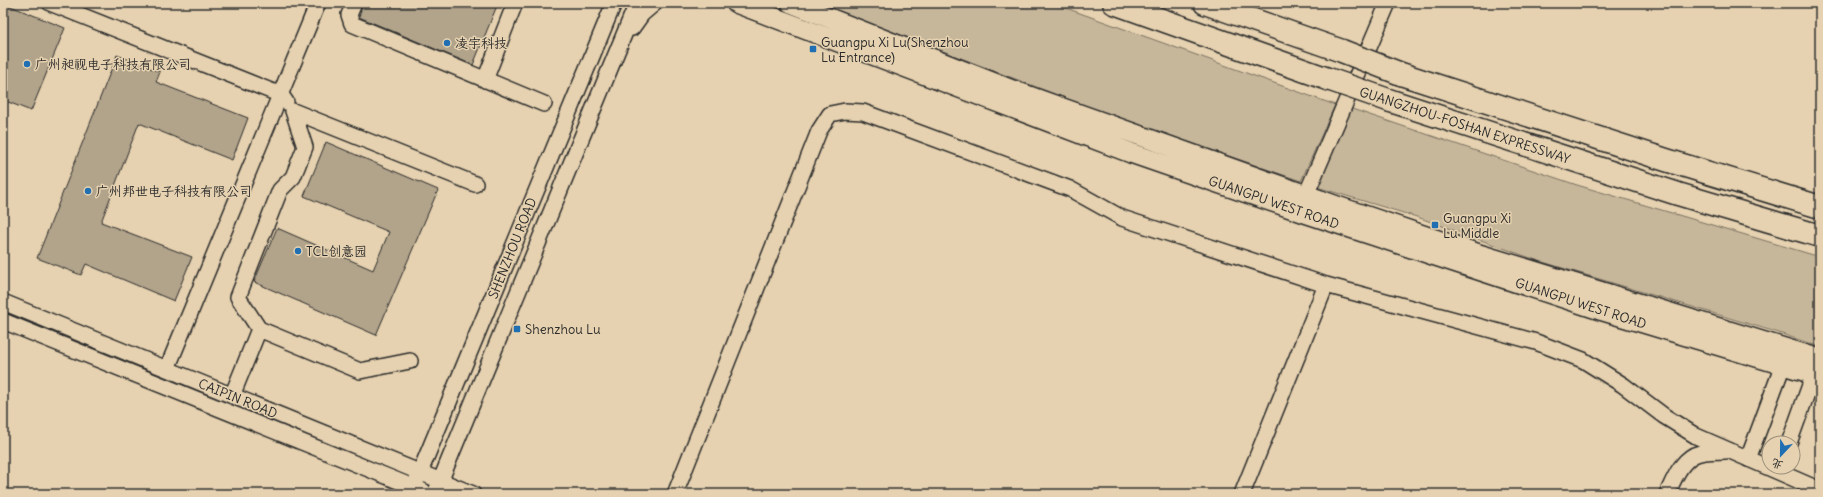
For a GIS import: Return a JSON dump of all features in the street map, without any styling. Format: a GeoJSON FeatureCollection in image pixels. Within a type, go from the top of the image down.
{"type":"FeatureCollection","features":[{"type":"Feature","properties":{"kind":"highway","name":"GUANGZHOU-FOSHAN EXPRESSWAY"},"geometry":{"type":"LineString","coordinates":[[1114,3],[1391,101],[1678,194],[1820,236]]}},
{"type":"Feature","properties":{"kind":"highway"},"geometry":{"type":"LineString","coordinates":[[1205,3],[1401,74],[1666,160],[1820,207]]}},
{"type":"Feature","properties":{"kind":"main road","name":"GUANGPU WEST ROAD"},"geometry":{"type":"LineString","coordinates":[[736,3],[952,86],[1154,161],[1305,213],[1603,311],[1783,365],[1818,370]]}},
{"type":"Feature","properties":{"kind":"main road","name":"GUANGPU WEST ROAD"},"geometry":{"type":"LineString","coordinates":[[791,3],[1016,91],[1306,195],[1818,370]]}},
{"type":"Feature","properties":{"kind":"street"},"geometry":{"type":"LineString","coordinates":[[50,3],[281,95],[293,111],[305,147],[293,177],[280,190],[238,297],[259,329],[360,371],[410,361]]}},
{"type":"Feature","properties":{"kind":"street"},"geometry":{"type":"LineString","coordinates":[[167,370],[318,3]]}},
{"type":"Feature","properties":{"kind":"street"},"geometry":{"type":"LineString","coordinates":[[354,3],[349,15],[352,24],[544,104]]}},
{"type":"Feature","properties":{"kind":"street"},"geometry":{"type":"LineString","coordinates":[[485,80],[515,3]]}},
{"type":"Feature","properties":{"kind":"street"},"geometry":{"type":"LineString","coordinates":[[601,37],[606,3]]}},
{"type":"Feature","properties":{"kind":"street","name":"SHENZHOU ROAD"},"geometry":{"type":"LineString","coordinates":[[413,491],[614,3]]}},
{"type":"Feature","properties":{"kind":"street","name":"SHENZHOU ROAD"},"geometry":{"type":"LineString","coordinates":[[438,488],[637,3]]}},
{"type":"Feature","properties":{"kind":"street"},"geometry":{"type":"LineString","coordinates":[[616,52],[642,14],[655,3]]}},
{"type":"Feature","properties":{"kind":"street"},"geometry":{"type":"LineString","coordinates":[[1306,195],[1388,3]]}},
{"type":"Feature","properties":{"kind":"street"},"geometry":{"type":"LineString","coordinates":[[293,111],[475,184]]}},
{"type":"Feature","properties":{"kind":"street"},"geometry":{"type":"LineString","coordinates":[[675,494],[819,131],[830,114],[844,111],[863,112],[1070,189],[1122,218],[1326,285],[1536,342],[1583,360],[1623,385],[1664,416],[1696,436],[1761,463]]}},
{"type":"Feature","properties":{"kind":"street"},"geometry":{"type":"LineString","coordinates":[[1242,494],[1326,285]]}},
{"type":"Feature","properties":{"kind":"street","name":"CAIPIN ROAD"},"geometry":{"type":"LineString","coordinates":[[3,302],[420,473],[438,488],[473,494]]}},
{"type":"Feature","properties":{"kind":"street","name":"CAIPIN ROAD"},"geometry":{"type":"LineString","coordinates":[[3,321],[413,491],[430,494]]}},
{"type":"Feature","properties":{"kind":"street"},"geometry":{"type":"LineString","coordinates":[[232,396],[259,329]]}},
{"type":"Feature","properties":{"kind":"street"},"geometry":{"type":"LineString","coordinates":[[1748,459],[1783,365]]}},
{"type":"Feature","properties":{"kind":"street"},"geometry":{"type":"LineString","coordinates":[[1792,435],[1818,370]]}},
{"type":"Feature","properties":{"kind":"street"},"geometry":{"type":"LineString","coordinates":[[1667,494],[1686,460],[1699,453],[1729,450]]}},
{"type":"Feature","properties":{"kind":"street"},"geometry":{"type":"LineString","coordinates":[[1789,475],[1820,490]]}},
{"type":"Feature","properties":{"kind":"street"},"geometry":{"type":"LineString","coordinates":[[1802,482],[1813,494]]}},
{"type":"Feature","properties":{"kind":"shaded area"},"geometry":{"type":"Polygon","coordinates":[[[817,3],[1052,3],[1335,105],[1301,181],[1112,116],[817,3]]]}},
{"type":"Feature","properties":{"kind":"shaded area"},"geometry":{"type":"Polygon","coordinates":[[[1349,108],[1577,185],[1820,257],[1820,347],[1776,332],[1536,260],[1420,218],[1317,187],[1349,108]]]}},
{"type":"Feature","properties":{"kind":"building","name":"广州昶视电子科技有限公司"},"geometry":{"type":"Polygon","coordinates":[[[3,3],[65,28],[31,111],[3,100],[3,3]]]}},
{"type":"Feature","properties":{"kind":"building","name":"凌宇科技"},"geometry":{"type":"Polygon","coordinates":[[[363,3],[498,3],[473,65],[359,17],[363,3]]]}},
{"type":"Feature","properties":{"kind":"building","name":"广州邦世电子科技有限公司"},"geometry":{"type":"Polygon","coordinates":[[[117,55],[160,72],[156,82],[248,118],[232,160],[139,123],[101,222],[192,257],[174,301],[86,264],[81,275],[37,258],[117,55]]]}},
{"type":"Feature","properties":{"kind":"building","name":"TCL创意园"},"geometry":{"type":"Polygon","coordinates":[[[326,142],[438,190],[376,335],[254,282],[277,228],[373,270],[389,232],[304,196],[326,142]]]}},
{"type":"Feature","properties":{"kind":"place","name":"凌宇科技"},"geometry":{"type":"Point","coordinates":[447,43]}},
{"type":"Feature","properties":{"kind":"place","name":"Guangpu Xi Lu(Shenzhou Lu Entrance)"},"geometry":{"type":"Point","coordinates":[813,49]}},
{"type":"Feature","properties":{"kind":"place","name":"广州昶视电子科技有限公司"},"geometry":{"type":"Point","coordinates":[27,64]}},
{"type":"Feature","properties":{"kind":"place","name":"广州邦世电子科技有限公司"},"geometry":{"type":"Point","coordinates":[88,191]}},
{"type":"Feature","properties":{"kind":"place","name":"Guangpu Xi Lu Middle"},"geometry":{"type":"Point","coordinates":[1435,225]}},
{"type":"Feature","properties":{"kind":"place","name":"TCL创意园"},"geometry":{"type":"Point","coordinates":[298,251]}},
{"type":"Feature","properties":{"kind":"place","name":"Shenzhou Lu"},"geometry":{"type":"Point","coordinates":[517,329]}}]}
